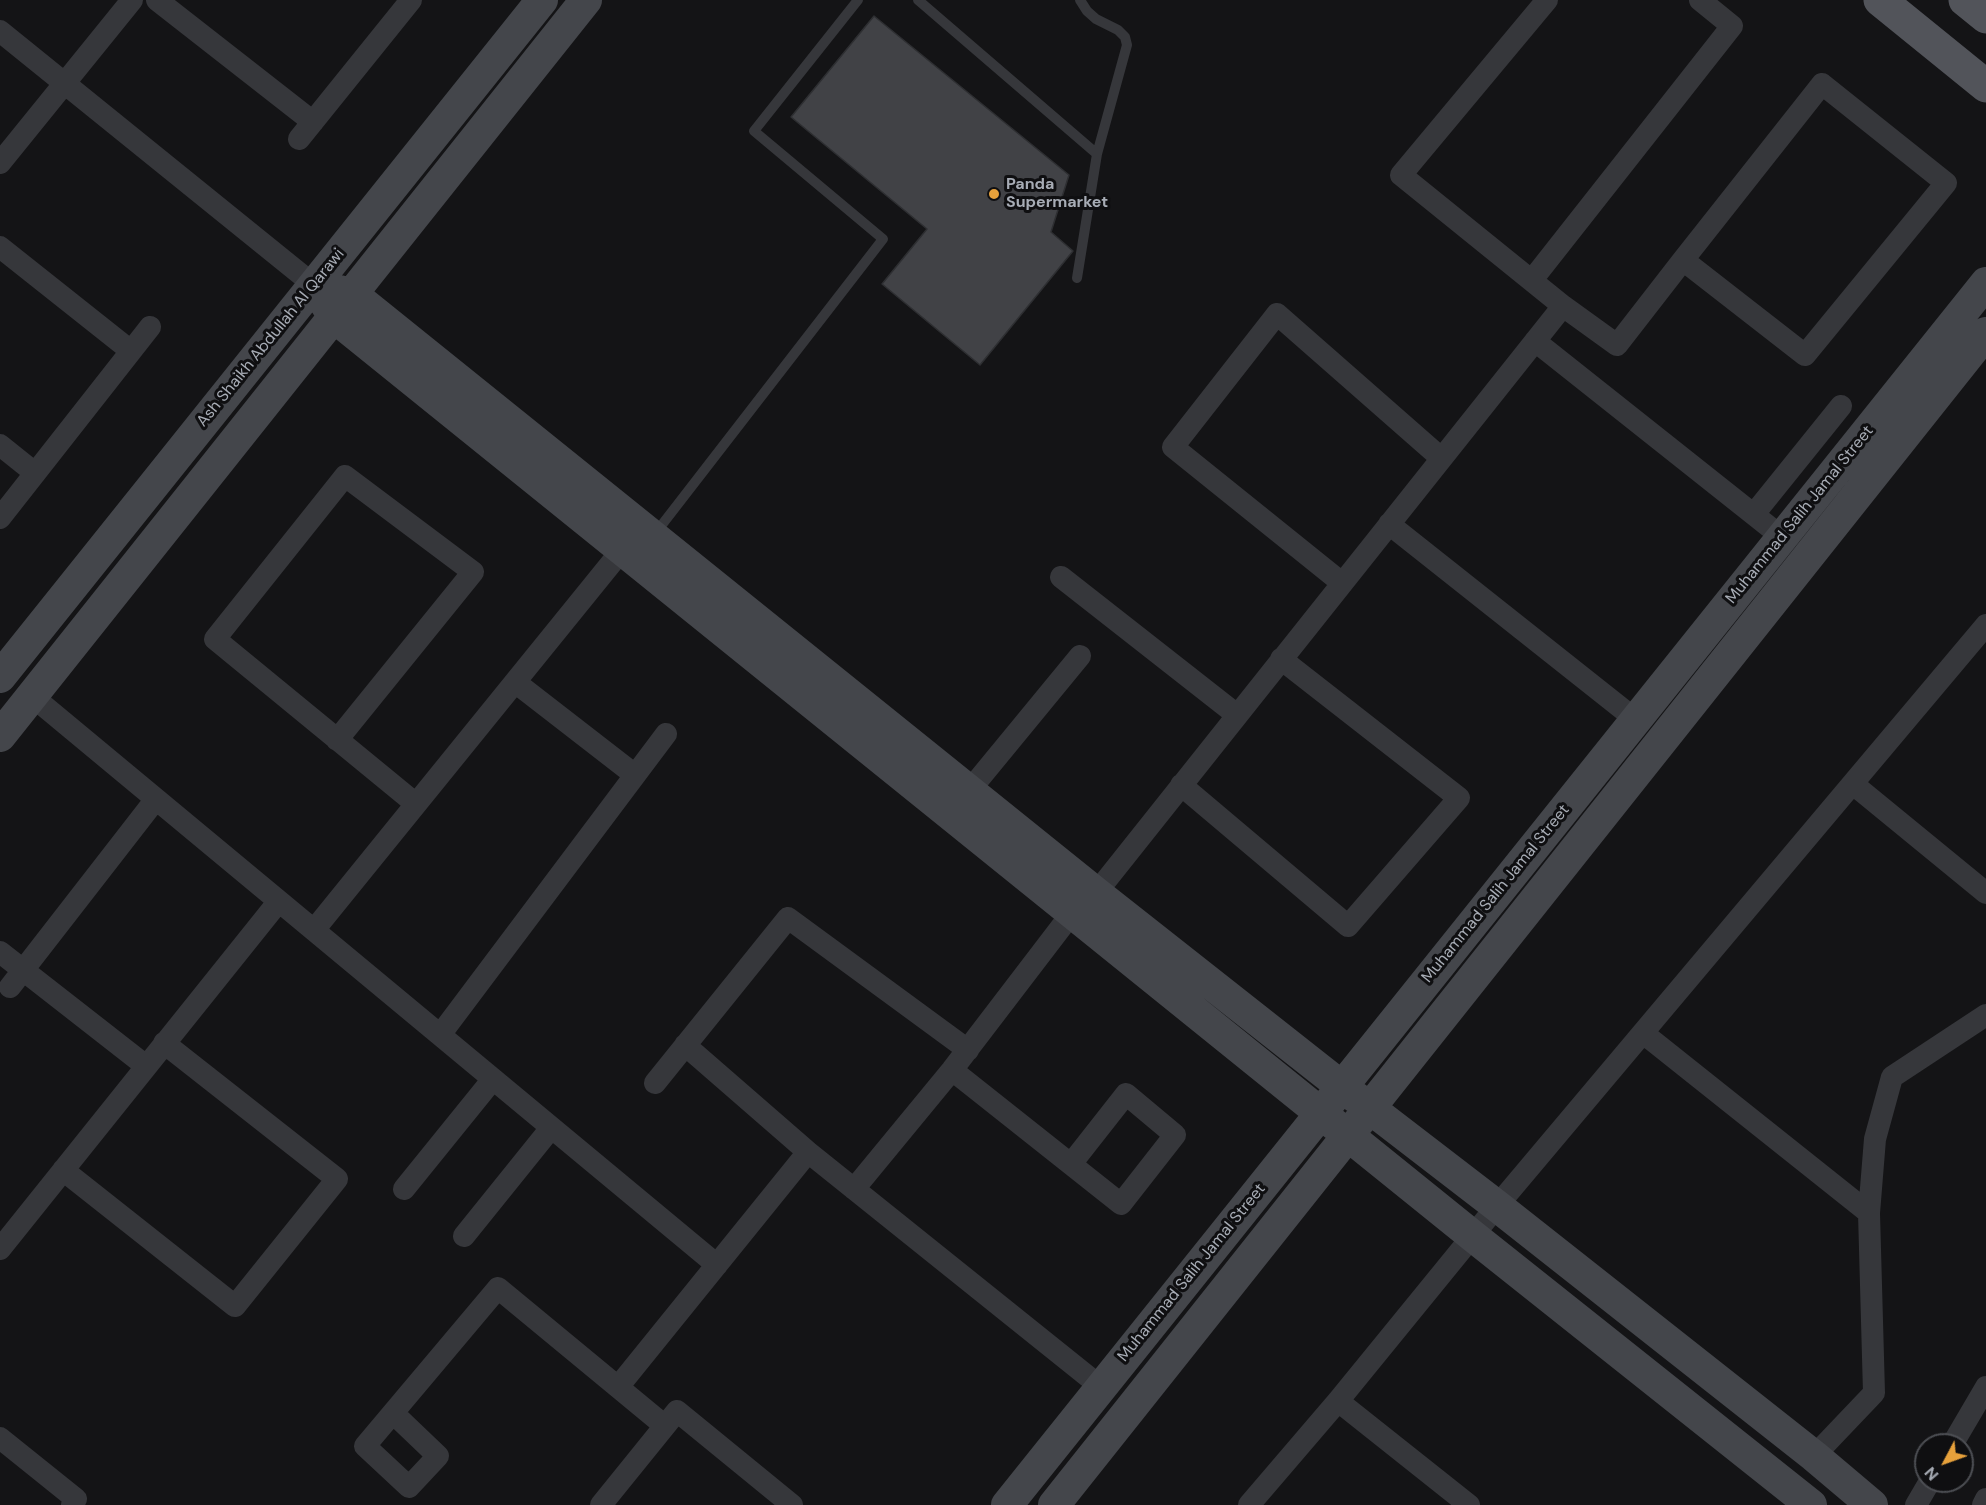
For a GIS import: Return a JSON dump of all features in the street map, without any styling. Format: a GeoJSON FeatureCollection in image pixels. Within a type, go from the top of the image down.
{"type":"FeatureCollection","features":[{"type":"Feature","properties":{"kind":"main road"},"geometry":{"type":"LineString","coordinates":[[1880,0],[1986,86]]}},
{"type":"Feature","properties":{"kind":"main road"},"geometry":{"type":"LineString","coordinates":[[1965,0],[1986,17]]}},
{"type":"Feature","properties":{"kind":"street"},"geometry":{"type":"LineString","coordinates":[[0,163],[132,0]]}},
{"type":"Feature","properties":{"kind":"street"},"geometry":{"type":"LineString","coordinates":[[157,0],[306,131],[411,0]]}},
{"type":"Feature","properties":{"kind":"street","name":"Ash Shaikh Abdullah Al Qarawi"},"geometry":{"type":"LineString","coordinates":[[3,668],[542,0]]}},
{"type":"Feature","properties":{"kind":"street"},"geometry":{"type":"LineString","coordinates":[[0,736],[586,0]]}},
{"type":"Feature","properties":{"kind":"street"},"geometry":{"type":"LineString","coordinates":[[1547,0],[1401,176],[1563,306],[1617,345],[1683,260],[1822,84],[1946,183],[1804,355],[1683,260]]}},
{"type":"Feature","properties":{"kind":"street"},"geometry":{"type":"LineString","coordinates":[[1532,280],[1732,26],[1700,0]]}},
{"type":"Feature","properties":{"kind":"street"},"geometry":{"type":"LineString","coordinates":[[0,31],[314,285],[653,537],[1096,892],[1814,1456],[1872,1505]]}},
{"type":"Feature","properties":{"kind":"street"},"geometry":{"type":"LineString","coordinates":[[0,247],[131,351]]}},
{"type":"Feature","properties":{"kind":"street","name":"Muhammad Salih Jamal Street"},"geometry":{"type":"LineString","coordinates":[[1007,1505],[1986,283]]}},
{"type":"Feature","properties":{"kind":"street"},"geometry":{"type":"LineString","coordinates":[[343,306],[622,550],[1474,1237],[1811,1505]]}},
{"type":"Feature","properties":{"kind":"street"},"geometry":{"type":"LineString","coordinates":[[1096,892],[1563,306]]}},
{"type":"Feature","properties":{"kind":"street"},"geometry":{"type":"LineString","coordinates":[[1342,583],[1173,447],[1277,314],[1441,458]]}},
{"type":"Feature","properties":{"kind":"street"},"geometry":{"type":"LineString","coordinates":[[0,518],[150,327]]}},
{"type":"Feature","properties":{"kind":"street"},"geometry":{"type":"LineString","coordinates":[[1535,341],[1782,537]]}},
{"type":"Feature","properties":{"kind":"street","name":"Muhammad Salih Jamal Street"},"geometry":{"type":"LineString","coordinates":[[1054,1505],[1983,342]]}},
{"type":"Feature","properties":{"kind":"street"},"geometry":{"type":"LineString","coordinates":[[1754,514],[1841,406]]}},
{"type":"Feature","properties":{"kind":"street"},"geometry":{"type":"LineString","coordinates":[[0,445],[35,473]]}},
{"type":"Feature","properties":{"kind":"street"},"geometry":{"type":"LineString","coordinates":[[338,740],[473,572],[345,476],[215,639],[338,740],[416,804]]}},
{"type":"Feature","properties":{"kind":"street"},"geometry":{"type":"LineString","coordinates":[[1389,524],[1635,719]]}},
{"type":"Feature","properties":{"kind":"street"},"geometry":{"type":"LineString","coordinates":[[314,930],[622,550]]}},
{"type":"Feature","properties":{"kind":"street"},"geometry":{"type":"LineString","coordinates":[[1061,577],[1237,715]]}},
{"type":"Feature","properties":{"kind":"street"},"geometry":{"type":"LineString","coordinates":[[1249,1505],[1338,1401],[1497,1206],[1986,625]]}},
{"type":"Feature","properties":{"kind":"street"},"geometry":{"type":"LineString","coordinates":[[969,791],[1080,656]]}},
{"type":"Feature","properties":{"kind":"street"},"geometry":{"type":"LineString","coordinates":[[1181,785],[1348,926],[1459,798],[1281,659]]}},
{"type":"Feature","properties":{"kind":"street"},"geometry":{"type":"LineString","coordinates":[[515,682],[635,776]]}},
{"type":"Feature","properties":{"kind":"street"},"geometry":{"type":"LineString","coordinates":[[32,696],[717,1265]]}},
{"type":"Feature","properties":{"kind":"street"},"geometry":{"type":"LineString","coordinates":[[440,1035],[666,734]]}},
{"type":"Feature","properties":{"kind":"street"},"geometry":{"type":"LineString","coordinates":[[1853,784],[1986,893]]}},
{"type":"Feature","properties":{"kind":"street"},"geometry":{"type":"LineString","coordinates":[[16,978],[156,799]]}},
{"type":"Feature","properties":{"kind":"street"},"geometry":{"type":"LineString","coordinates":[[0,1249],[279,901]]}},
{"type":"Feature","properties":{"kind":"street"},"geometry":{"type":"LineString","coordinates":[[854,1189],[968,1050],[1072,913]]}},
{"type":"Feature","properties":{"kind":"street"},"geometry":{"type":"LineString","coordinates":[[655,1083],[788,918],[968,1050]]}},
{"type":"Feature","properties":{"kind":"street"},"geometry":{"type":"LineString","coordinates":[[0,952],[16,978],[146,1066]]}},
{"type":"Feature","properties":{"kind":"street"},"geometry":{"type":"LineString","coordinates":[[1814,1456],[1874,1393],[1869,1213],[1875,1139],[1892,1077],[1986,1015]]}},
{"type":"Feature","properties":{"kind":"street"},"geometry":{"type":"LineString","coordinates":[[1643,1034],[1869,1213]]}},
{"type":"Feature","properties":{"kind":"street"},"geometry":{"type":"LineString","coordinates":[[63,1170],[235,1306],[338,1179],[164,1044]]}},
{"type":"Feature","properties":{"kind":"street"},"geometry":{"type":"LineString","coordinates":[[685,1045],[808,1152],[1101,1387]]}},
{"type":"Feature","properties":{"kind":"street"},"geometry":{"type":"LineString","coordinates":[[952,1070],[1121,1204],[1175,1135],[1126,1094],[1071,1164]]}},
{"type":"Feature","properties":{"kind":"street"},"geometry":{"type":"LineString","coordinates":[[404,1189],[493,1079]]}},
{"type":"Feature","properties":{"kind":"street"},"geometry":{"type":"LineString","coordinates":[[464,1236],[551,1128]]}},
{"type":"Feature","properties":{"kind":"street"},"geometry":{"type":"LineString","coordinates":[[618,1387],[808,1152]]}},
{"type":"Feature","properties":{"kind":"street"},"geometry":{"type":"LineString","coordinates":[[393,1413],[498,1288],[665,1426]]}},
{"type":"Feature","properties":{"kind":"street"},"geometry":{"type":"LineString","coordinates":[[1959,1433],[1986,1387]]}},
{"type":"Feature","properties":{"kind":"street"},"geometry":{"type":"LineString","coordinates":[[1338,1401],[1469,1505]]}},
{"type":"Feature","properties":{"kind":"street"},"geometry":{"type":"LineString","coordinates":[[601,1505],[677,1411],[792,1505]]}},
{"type":"Feature","properties":{"kind":"street"},"geometry":{"type":"LineString","coordinates":[[0,1438],[76,1499],[72,1505]]}},
{"type":"Feature","properties":{"kind":"street"},"geometry":{"type":"LineString","coordinates":[[1983,1505],[1986,1499]]}},
{"type":"Feature","properties":{"kind":"lane"},"geometry":{"type":"LineString","coordinates":[[653,537],[883,239],[754,132],[858,0]]}},
{"type":"Feature","properties":{"kind":"lane"},"geometry":{"type":"LineString","coordinates":[[918,0],[1096,154]]}},
{"type":"Feature","properties":{"kind":"lane"},"geometry":{"type":"LineString","coordinates":[[1077,278],[1096,154],[1127,45],[1125,37],[1118,30],[1096,19],[1080,0]]}},
{"type":"Feature","properties":{"kind":"building"},"geometry":{"type":"Polygon","coordinates":[[[874,16],[1069,175],[1051,232],[1073,251],[980,365],[882,284],[927,229],[791,117],[874,16]]]}},
{"type":"Feature","properties":{"kind":"place","name":"Panda Supermarket"},"geometry":{"type":"Point","coordinates":[994,194]}}]}
